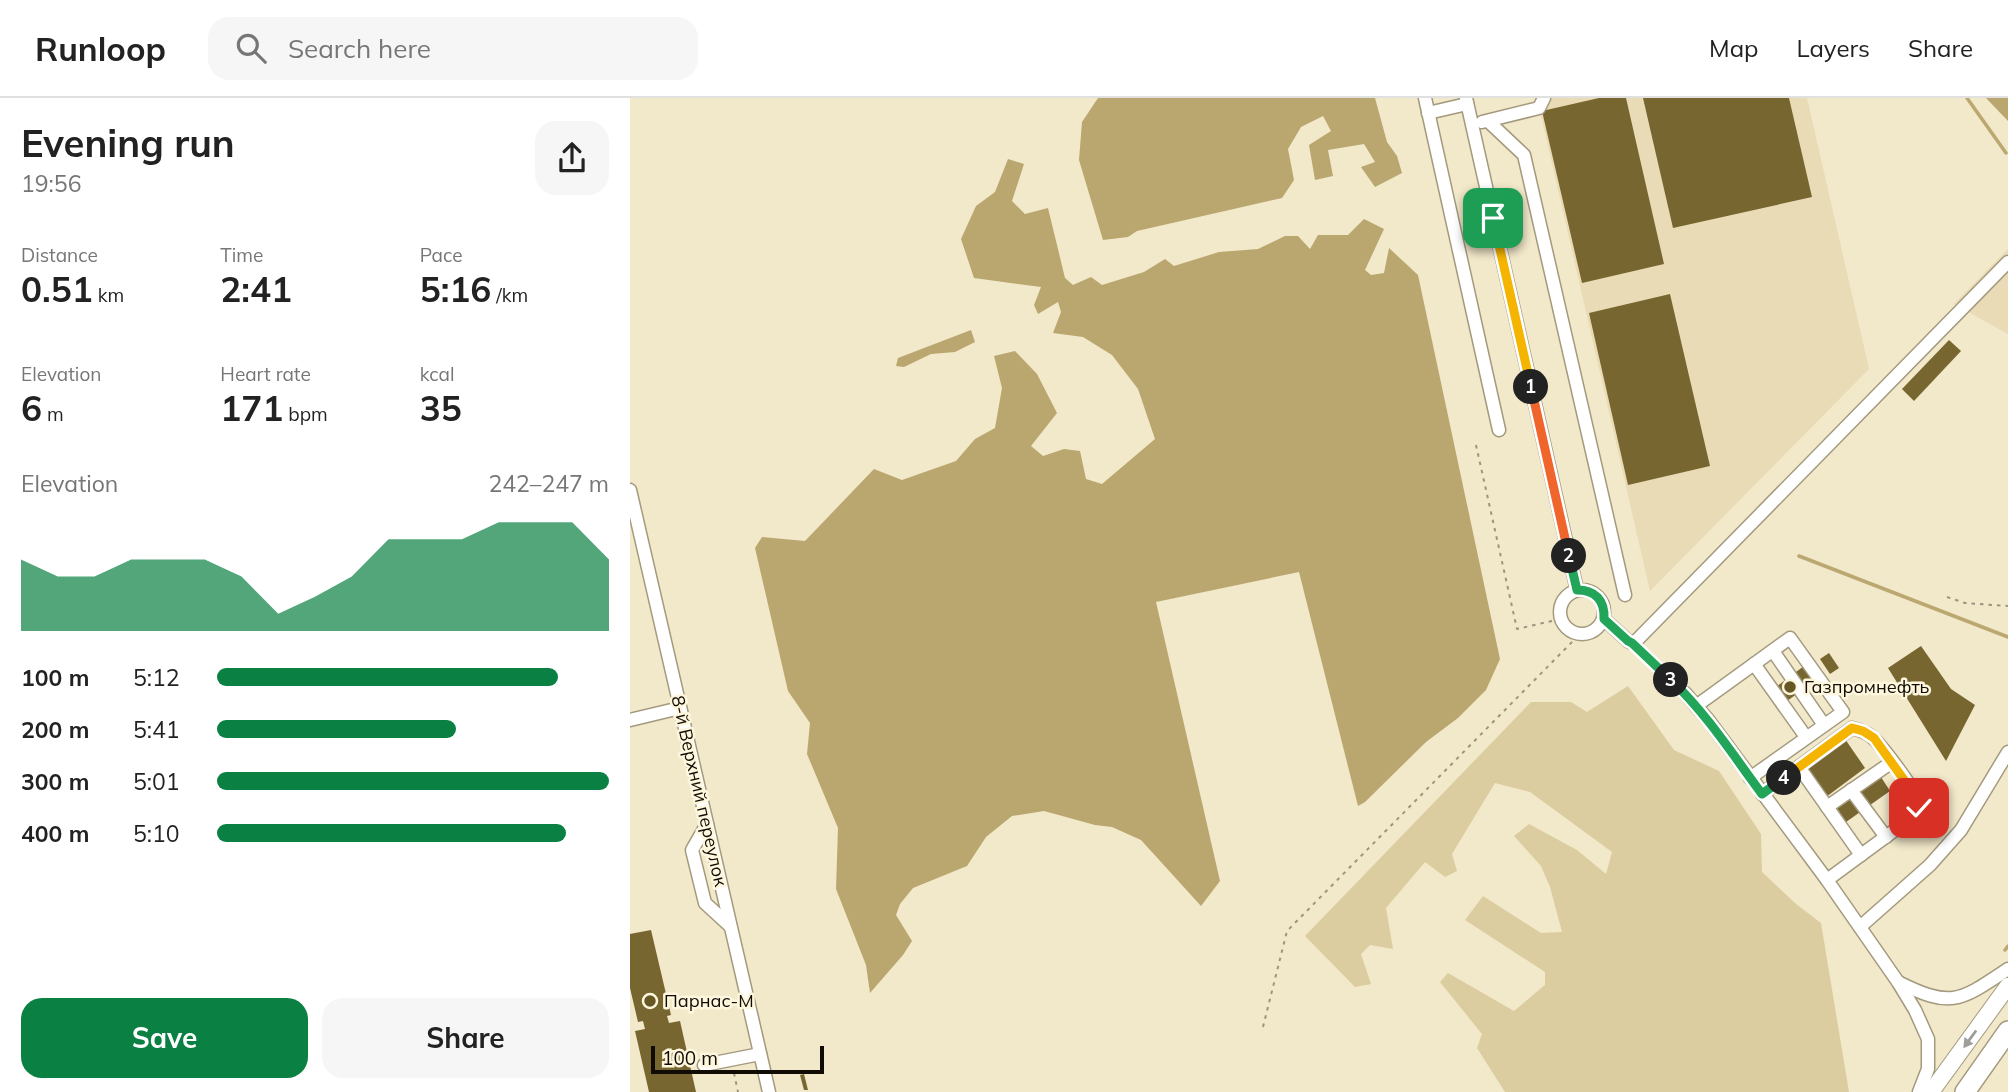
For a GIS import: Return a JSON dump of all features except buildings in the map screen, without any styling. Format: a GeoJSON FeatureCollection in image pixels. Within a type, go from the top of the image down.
{"type":"FeatureCollection","features":[{"type":"Feature","properties":{"kind":"highway"},"geometry":{"type":"LineString","coordinates":[[1965,1092],[2008,1031]]}},
{"type":"Feature","properties":{"kind":"main road"},"geometry":{"type":"LineString","coordinates":[[1931,1092],[2008,986]]}},
{"type":"Feature","properties":{"kind":"street"},"geometry":{"type":"LineString","coordinates":[[1425,98],[1499,430]]}},
{"type":"Feature","properties":{"kind":"street"},"geometry":{"type":"LineString","coordinates":[[1472,125],[1539,108],[1544,98]]}},
{"type":"Feature","properties":{"kind":"street"},"geometry":{"type":"LineString","coordinates":[[1428,113],[1466,101],[1577,590]]}},
{"type":"Feature","properties":{"kind":"street"},"geometry":{"type":"LineString","coordinates":[[1488,121],[1524,155],[1625,595]]}},
{"type":"Feature","properties":{"kind":"street"},"geometry":{"type":"LineString","coordinates":[[1604,619],[1632,643],[2008,262]]}},
{"type":"Feature","properties":{"kind":"street","name":"8-й Верхний переулок"},"geometry":{"type":"LineString","coordinates":[[630,490],[769,1092]]}},
{"type":"Feature","properties":{"kind":"street"},"geometry":{"type":"LineString","coordinates":[[1586,590],[1601,600],[1604,619],[1592,633],[1573,633],[1565,628],[1560,620],[1559,610],[1568,594],[1586,590]]}},
{"type":"Feature","properties":{"kind":"street"},"geometry":{"type":"LineString","coordinates":[[1696,706],[1790,638],[1843,712],[1750,778]]}},
{"type":"Feature","properties":{"kind":"street"},"geometry":{"type":"LineString","coordinates":[[1773,651],[1824,725]]}},
{"type":"Feature","properties":{"kind":"street"},"geometry":{"type":"LineString","coordinates":[[1754,664],[1806,737]]}},
{"type":"Feature","properties":{"kind":"street"},"geometry":{"type":"LineString","coordinates":[[1685,693],[1827,880],[1898,982],[1928,1039],[1927,1069],[1919,1092]]}},
{"type":"Feature","properties":{"kind":"street"},"geometry":{"type":"LineString","coordinates":[[630,720],[680,708]]}},
{"type":"Feature","properties":{"kind":"street"},"geometry":{"type":"LineString","coordinates":[[1762,794],[1852,728],[1874,738],[1917,798],[1919,808],[1914,816],[1827,880]]}},
{"type":"Feature","properties":{"kind":"street"},"geometry":{"type":"LineString","coordinates":[[1860,927],[1930,866],[1961,830],[2008,752]]}},
{"type":"Feature","properties":{"kind":"street"},"geometry":{"type":"LineString","coordinates":[[1827,807],[1892,762]]}},
{"type":"Feature","properties":{"kind":"street"},"geometry":{"type":"LineString","coordinates":[[1799,767],[1861,855]]}},
{"type":"Feature","properties":{"kind":"street"},"geometry":{"type":"LineString","coordinates":[[1851,790],[1886,837]]}},
{"type":"Feature","properties":{"kind":"street"},"geometry":{"type":"LineString","coordinates":[[707,824],[692,850],[705,903],[730,926]]}},
{"type":"Feature","properties":{"kind":"street"},"geometry":{"type":"LineString","coordinates":[[1898,982],[1926,996],[1947,1000],[1972,993],[2008,969]]}},
{"type":"Feature","properties":{"kind":"street"},"geometry":{"type":"LineString","coordinates":[[704,1065],[760,1054]]}},
{"type":"Feature","properties":{"kind":"path"},"geometry":{"type":"LineString","coordinates":[[1476,445],[1517,629],[1556,620]]}},
{"type":"Feature","properties":{"kind":"path"},"geometry":{"type":"LineString","coordinates":[[1947,597],[1965,603],[2008,606]]}},
{"type":"Feature","properties":{"kind":"path"},"geometry":{"type":"LineString","coordinates":[[1263,1027],[1287,931],[1573,640]]}},
{"type":"Feature","properties":{"kind":"path"},"geometry":{"type":"LineString","coordinates":[[1632,643],[1685,693]]}},
{"type":"Feature","properties":{"kind":"path"},"geometry":{"type":"LineString","coordinates":[[734,1072],[738,1092]]}},
{"type":"Feature","properties":{"kind":"shaded area"},"geometry":{"type":"Polygon","coordinates":[[[1098,98],[1375,98],[1387,142],[1397,156],[1402,173],[1375,187],[1361,167],[1375,162],[1364,144],[1328,150],[1333,176],[1315,180],[1309,145],[1331,131],[1323,116],[1301,127],[1288,149],[1294,180],[1282,198],[1137,231],[1128,237],[1103,240],[1079,160],[1082,122],[1098,98]]]}},
{"type":"Feature","properties":{"kind":"shaded area"},"geometry":{"type":"Polygon","coordinates":[[[1537,98],[1807,98],[1869,369],[1650,591],[1537,98]]]}},
{"type":"Feature","properties":{"kind":"shaded area"},"geometry":{"type":"Polygon","coordinates":[[[1986,98],[2008,98],[2008,121],[1986,98]]]}},
{"type":"Feature","properties":{"kind":"shaded area"},"geometry":{"type":"Polygon","coordinates":[[[1008,159],[1024,164],[1012,201],[1025,214],[1048,208],[1065,278],[1073,285],[1091,277],[1102,285],[1144,272],[1165,259],[1174,266],[1219,252],[1258,249],[1285,236],[1298,236],[1310,249],[1318,235],[1348,235],[1364,219],[1384,229],[1365,270],[1371,275],[1384,273],[1389,248],[1418,275],[1500,659],[1486,690],[1358,806],[1299,572],[1156,602],[1220,881],[1201,906],[1141,840],[1112,827],[1044,811],[1012,816],[986,837],[967,866],[913,888],[900,904],[896,915],[912,941],[870,993],[866,965],[836,889],[838,828],[807,754],[810,723],[788,691],[755,548],[762,537],[805,541],[874,469],[902,480],[956,461],[975,439],[995,428],[1002,388],[994,356],[1015,351],[1037,374],[1057,413],[1031,446],[1043,456],[1064,449],[1080,451],[1086,479],[1102,484],[1155,439],[1138,389],[1112,355],[1083,337],[1053,333],[1061,312],[1058,302],[1038,314],[1034,305],[1041,287],[974,278],[961,239],[976,206],[995,192],[1008,159]]]}},
{"type":"Feature","properties":{"kind":"shaded area"},"geometry":{"type":"Polygon","coordinates":[[[2008,249],[2008,334],[1954,304],[2008,249]]]}},
{"type":"Feature","properties":{"kind":"shaded area"},"geometry":{"type":"Polygon","coordinates":[[[971,330],[975,342],[955,352],[931,354],[904,367],[896,366],[898,358],[971,330]]]}},
{"type":"Feature","properties":{"kind":"shaded area"},"geometry":{"type":"Polygon","coordinates":[[[1628,686],[1674,750],[1719,771],[1761,834],[1762,872],[1821,923],[1849,1092],[1505,1092],[1477,1048],[1482,1034],[1440,982],[1448,973],[1514,1011],[1545,985],[1545,972],[1465,920],[1483,896],[1541,933],[1562,932],[1550,887],[1541,866],[1514,836],[1529,824],[1577,850],[1606,874],[1612,852],[1530,792],[1495,783],[1452,854],[1457,871],[1445,877],[1425,862],[1386,908],[1393,949],[1370,945],[1361,954],[1371,984],[1355,987],[1305,936],[1531,702],[1571,702],[1587,712],[1628,686]]]}},
{"type":"Feature","properties":{"kind":"waterway"},"geometry":{"type":"LineString","coordinates":[[1967,98],[2006,153]]}},
{"type":"Feature","properties":{"kind":"waterway"},"geometry":{"type":"LineString","coordinates":[[1799,556],[2008,637]]}},
{"type":"Feature","properties":{"kind":"waterway"},"geometry":{"type":"LineString","coordinates":[[2005,950],[2008,946]]}},
{"type":"Feature","properties":{"kind":"place","name":"Газпромнефть"},"geometry":{"type":"Point","coordinates":[1790,687]}},
{"type":"Feature","properties":{"kind":"place","name":"Парнас-М"},"geometry":{"type":"Point","coordinates":[650,1001]}},
{"type":"Feature","properties":{"kind":"route"},"geometry":{"type":"LineString","coordinates":[[1493,218],[1577,590],[1586,590],[1601,600],[1604,619],[1685,693],[1709,721],[1762,794],[1852,728],[1874,738],[1917,798],[1919,808]]}}]}
